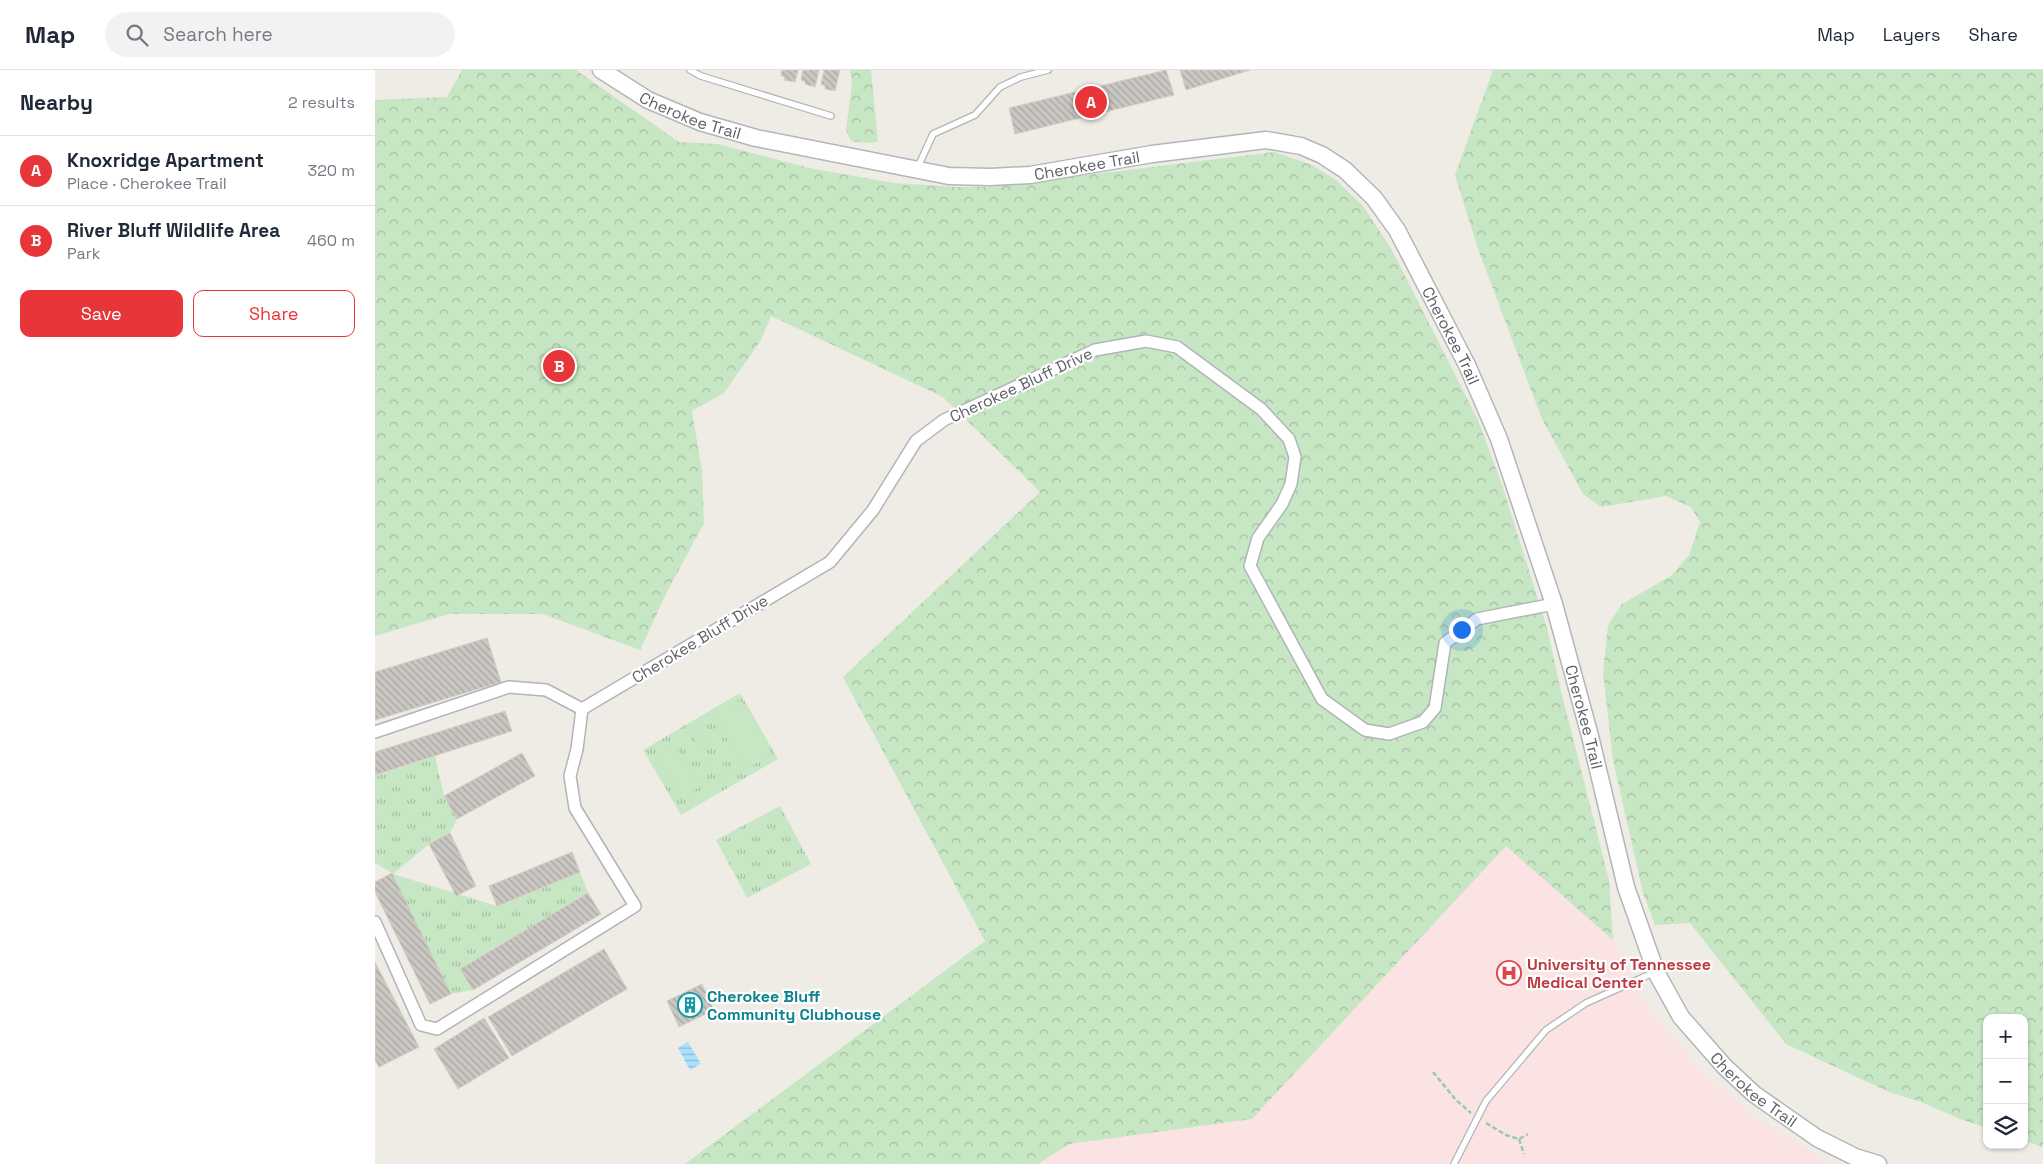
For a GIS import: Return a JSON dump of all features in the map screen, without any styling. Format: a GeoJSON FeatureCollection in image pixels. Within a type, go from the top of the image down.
{"type":"FeatureCollection","features":[{"type":"Feature","properties":{"kind":"street","name":"Cherokee Trail"},"geometry":{"type":"LineString","coordinates":[[601,70],[618,83],[647,100],[700,122],[756,138],[949,176],[1030,175],[1152,154],[1266,140],[1301,146],[1322,154],[1337,164],[1374,198],[1397,230],[1467,365],[1499,439],[1554,604],[1590,736],[1626,887],[1656,972],[1681,1017],[1724,1066],[1754,1094],[1817,1138],[1855,1156],[1878,1164]]}},
{"type":"Feature","properties":{"kind":"street","name":"Cherokee Bluff Drive"},"geometry":{"type":"LineString","coordinates":[[582,709],[830,562],[873,510],[916,441],[943,420],[1095,350],[1145,341],[1177,347],[1261,410],[1289,439],[1295,457],[1291,484],[1282,504],[1258,538],[1250,566],[1321,699],[1365,730],[1389,734],[1423,722],[1435,708],[1445,643],[1477,619],[1554,604]]}},
{"type":"Feature","properties":{"kind":"street"},"geometry":{"type":"LineString","coordinates":[[375,732],[509,687],[546,690],[582,709],[577,749],[570,776],[575,808],[635,906],[437,1029],[421,1025],[375,922]]}},
{"type":"Feature","properties":{"kind":"lane"},"geometry":{"type":"LineString","coordinates":[[690,70],[701,76],[831,116]]}},
{"type":"Feature","properties":{"kind":"lane"},"geometry":{"type":"LineString","coordinates":[[917,170],[933,134],[975,116],[999,87],[1021,77],[1048,70]]}},
{"type":"Feature","properties":{"kind":"lane"},"geometry":{"type":"LineString","coordinates":[[1453,1164],[1486,1101],[1545,1030],[1586,1003],[1656,972]]}},
{"type":"Feature","properties":{"kind":"path"},"geometry":{"type":"LineString","coordinates":[[1519,1139],[1524,1154]]}},
{"type":"Feature","properties":{"kind":"shaded area","name":"University of Tennessee Medical Center"},"geometry":{"type":"Polygon","coordinates":[[[1506,845],[1613,940],[1647,1006],[1703,1073],[1760,1121],[1831,1164],[1038,1164],[1069,1144],[1252,1119],[1506,845]]]}},
{"type":"Feature","properties":{"kind":"green space"},"geometry":{"type":"Polygon","coordinates":[[[462,70],[576,70],[679,142],[718,144],[809,168],[894,183],[990,187],[1274,152],[1312,165],[1336,180],[1363,206],[1392,250],[1478,420],[1503,488],[1547,628],[1609,880],[1613,940],[1506,846],[1252,1119],[1069,1144],[1038,1164],[685,1164],[985,941],[843,677],[1040,492],[943,397],[771,316],[761,340],[724,393],[692,411],[702,472],[704,523],[668,590],[640,650],[543,614],[449,614],[375,636],[375,100],[447,97],[462,70]]]}},
{"type":"Feature","properties":{"kind":"green space"},"geometry":{"type":"Polygon","coordinates":[[[850,70],[871,70],[878,142],[851,141],[846,130],[852,83],[850,70]]]}},
{"type":"Feature","properties":{"kind":"green space"},"geometry":{"type":"Polygon","coordinates":[[[1493,70],[2043,70],[2043,1147],[2028,1142],[2028,1014],[1983,1014],[1983,1127],[1921,1102],[1889,1092],[1786,1044],[1690,923],[1655,925],[1643,893],[1613,760],[1603,673],[1608,625],[1622,604],[1672,575],[1689,555],[1700,522],[1691,507],[1666,496],[1601,507],[1583,494],[1542,419],[1478,249],[1455,175],[1493,70]]]}},
{"type":"Feature","properties":{"kind":"green space"},"geometry":{"type":"Polygon","coordinates":[[[740,693],[778,759],[681,815],[643,750],[740,693]]]}},
{"type":"Feature","properties":{"kind":"green space"},"geometry":{"type":"Polygon","coordinates":[[[740,700],[772,754],[745,770],[713,715],[740,700]]]}},
{"type":"Feature","properties":{"kind":"green space"},"geometry":{"type":"Polygon","coordinates":[[[700,723],[713,746],[703,752],[689,729],[700,723]]]}},
{"type":"Feature","properties":{"kind":"green space"},"geometry":{"type":"Polygon","coordinates":[[[675,746],[700,787],[681,798],[656,757],[675,746]]]}},
{"type":"Feature","properties":{"kind":"green space"},"geometry":{"type":"Polygon","coordinates":[[[717,754],[731,778],[721,784],[707,761],[717,754]]]}},
{"type":"Feature","properties":{"kind":"green space"},"geometry":{"type":"Polygon","coordinates":[[[435,756],[444,796],[457,819],[450,833],[429,844],[393,874],[497,906],[580,872],[588,893],[461,968],[473,990],[451,994],[392,873],[375,863],[375,776],[435,756]]]}},
{"type":"Feature","properties":{"kind":"green space"},"geometry":{"type":"Polygon","coordinates":[[[780,806],[811,864],[747,898],[716,840],[780,806]]]}},
{"type":"Feature","properties":{"kind":"water"},"geometry":{"type":"Polygon","coordinates":[[[688,1042],[701,1064],[690,1070],[678,1048],[688,1042]]]}},
{"type":"Feature","properties":{"kind":"building"},"geometry":{"type":"Polygon","coordinates":[[[782,70],[798,70],[795,82],[784,80],[785,77],[781,76],[782,70]]]}},
{"type":"Feature","properties":{"kind":"building"},"geometry":{"type":"Polygon","coordinates":[[[803,70],[819,70],[815,87],[805,84],[805,81],[801,80],[803,70]]]}},
{"type":"Feature","properties":{"kind":"building"},"geometry":{"type":"Polygon","coordinates":[[[824,70],[840,70],[835,91],[825,89],[825,85],[821,85],[824,70]]]}},
{"type":"Feature","properties":{"kind":"building"},"geometry":{"type":"Polygon","coordinates":[[[1166,70],[1174,95],[1015,134],[1009,108],[1166,70]]]}},
{"type":"Feature","properties":{"kind":"building"},"geometry":{"type":"Polygon","coordinates":[[[1180,70],[1250,70],[1186,90],[1180,70]]]}},
{"type":"Feature","properties":{"kind":"building"},"geometry":{"type":"Polygon","coordinates":[[[487,638],[501,682],[375,720],[375,672],[487,638]]]}},
{"type":"Feature","properties":{"kind":"building"},"geometry":{"type":"Polygon","coordinates":[[[505,711],[512,731],[375,775],[375,752],[505,711]]]}},
{"type":"Feature","properties":{"kind":"building"},"geometry":{"type":"Polygon","coordinates":[[[522,753],[535,776],[457,819],[444,796],[522,753]]]}},
{"type":"Feature","properties":{"kind":"building"},"geometry":{"type":"Polygon","coordinates":[[[450,833],[476,886],[456,896],[429,844],[450,833]]]}},
{"type":"Feature","properties":{"kind":"building"},"geometry":{"type":"Polygon","coordinates":[[[572,852],[580,872],[497,906],[489,886],[572,852]]]}},
{"type":"Feature","properties":{"kind":"building"},"geometry":{"type":"Polygon","coordinates":[[[392,873],[451,994],[430,1004],[375,892],[375,882],[392,873]]]}},
{"type":"Feature","properties":{"kind":"building"},"geometry":{"type":"Polygon","coordinates":[[[588,893],[601,914],[473,990],[460,969],[588,893]]]}},
{"type":"Feature","properties":{"kind":"building"},"geometry":{"type":"Polygon","coordinates":[[[604,949],[627,989],[512,1056],[488,1017],[604,949]]]}},
{"type":"Feature","properties":{"kind":"building"},"geometry":{"type":"Polygon","coordinates":[[[375,962],[419,1047],[379,1067],[375,1060],[375,962]]]}},
{"type":"Feature","properties":{"kind":"building","name":"Cherokee Bluff Community Clubhouse"},"geometry":{"type":"Polygon","coordinates":[[[702,984],[714,1010],[679,1027],[667,1001],[702,984]]]}},
{"type":"Feature","properties":{"kind":"building"},"geometry":{"type":"Polygon","coordinates":[[[484,1018],[509,1058],[458,1089],[434,1049],[484,1018]]]}},
{"type":"Feature","properties":{"kind":"place","name":"Knoxridge Apartment"},"geometry":{"type":"Point","coordinates":[1091,102]}},
{"type":"Feature","properties":{"kind":"place","name":"River Bluff Wildlife Area"},"geometry":{"type":"Point","coordinates":[559,366]}},
{"type":"Feature","properties":{"kind":"place","name":"University of Tennessee Medical Center"},"geometry":{"type":"Point","coordinates":[1509,973]}},
{"type":"Feature","properties":{"kind":"place","name":"Cherokee Bluff Community Clubhouse"},"geometry":{"type":"Point","coordinates":[690,1005]}}]}
